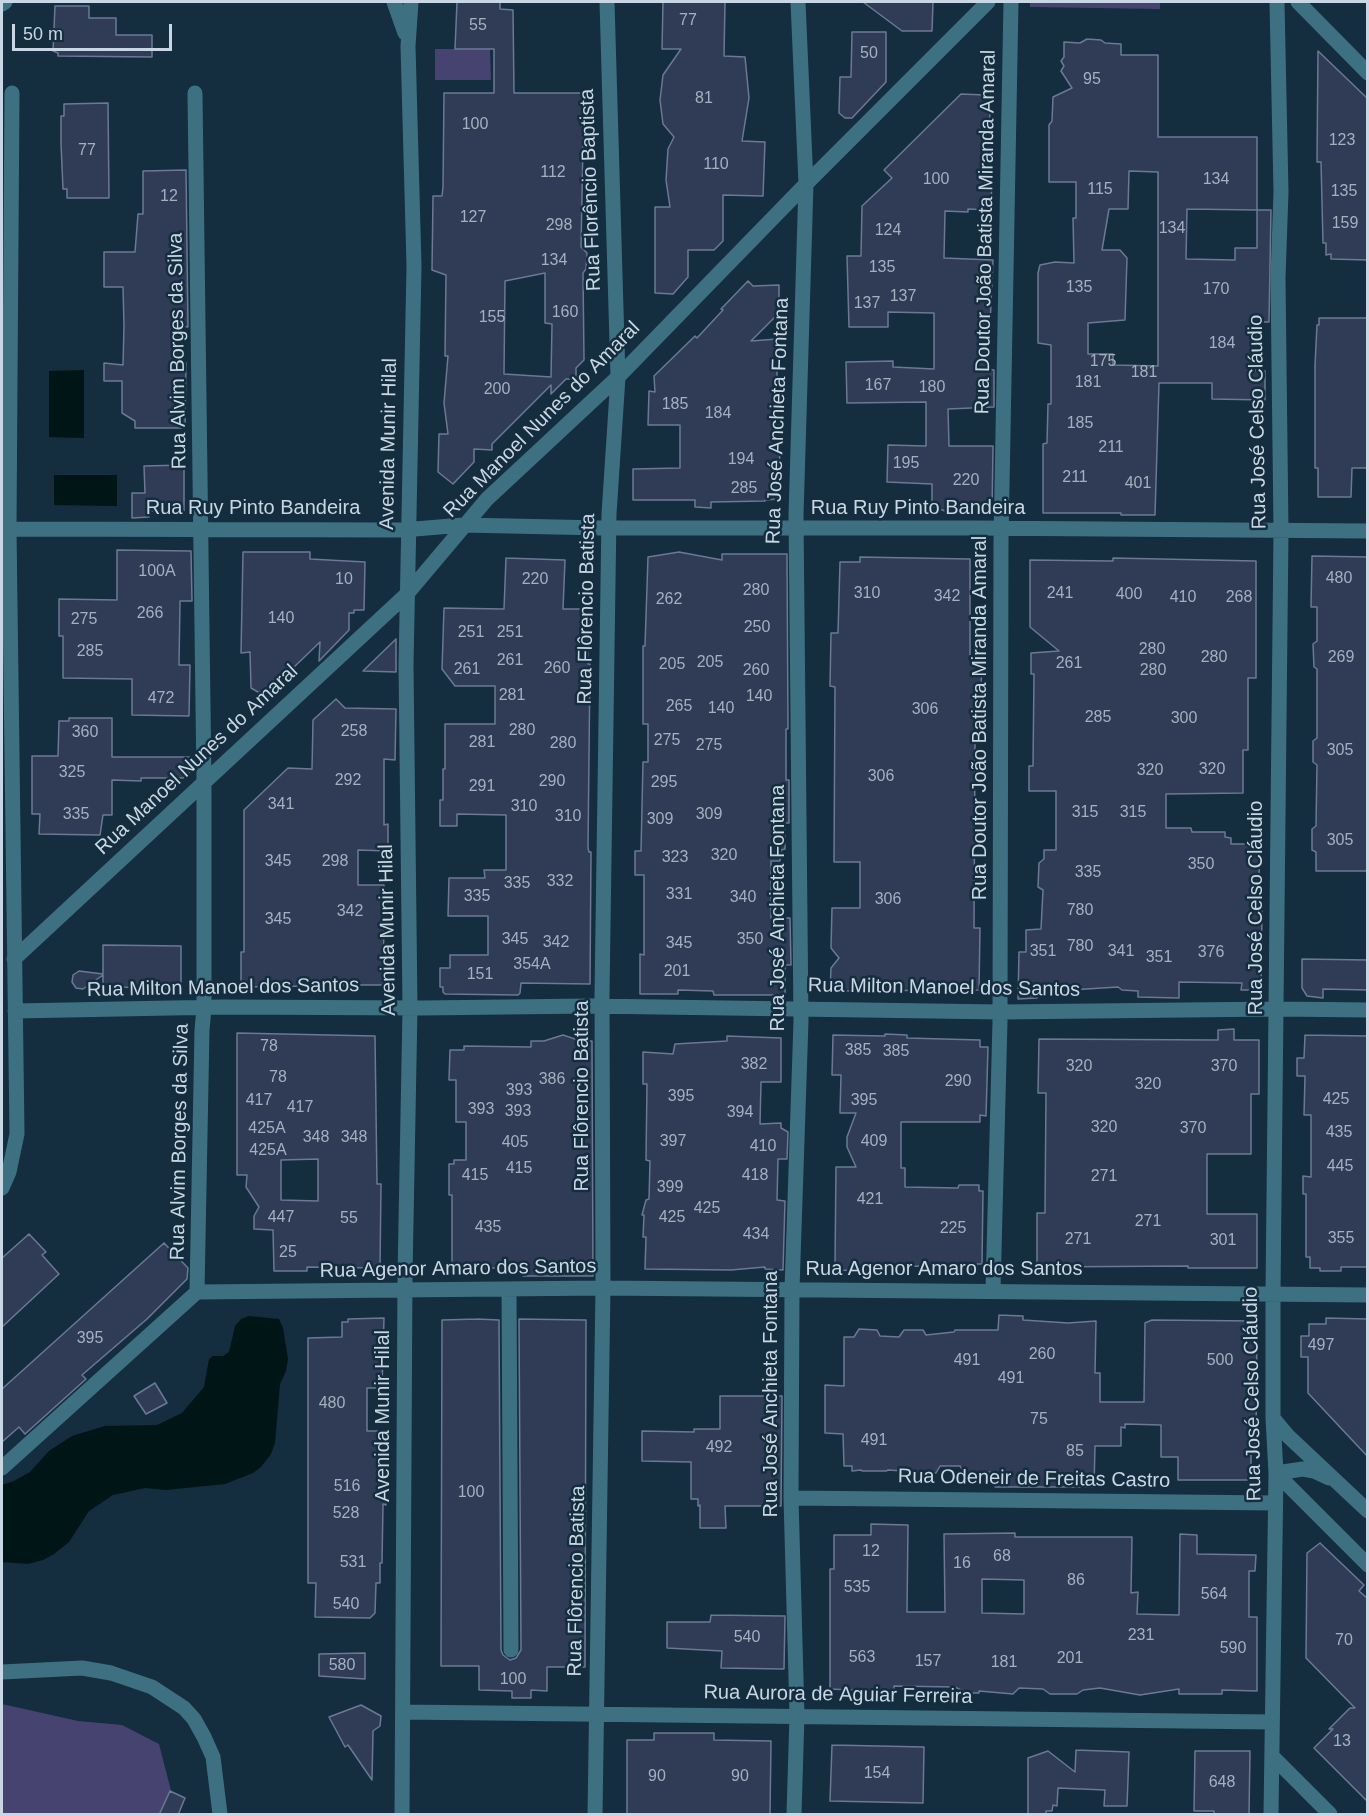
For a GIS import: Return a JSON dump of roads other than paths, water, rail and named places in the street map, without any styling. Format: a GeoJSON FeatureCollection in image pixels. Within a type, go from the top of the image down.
{"type":"FeatureCollection","features":[{"type":"Feature","properties":{"kind":"street","name":"Avenida Munir Hilal"},"geometry":{"type":"LineString","coordinates":[[394,2],[398,6],[408,46]]}},
{"type":"Feature","properties":{"kind":"street","name":"Avenida Munir Hilal"},"geometry":{"type":"LineString","coordinates":[[402,1815],[405,1290],[410,1008],[407,594],[414,266],[408,46],[411,2]]}},
{"type":"Feature","properties":{"kind":"street","name":"Rua Florêncio Baptista"},"geometry":{"type":"LineString","coordinates":[[607,2],[618,377]]}},
{"type":"Feature","properties":{"kind":"street","name":"Rua José Anchieta Fontana"},"geometry":{"type":"LineString","coordinates":[[794,1815],[796,1715],[791,1498],[792,1289],[801,1008],[795,529],[806,184],[798,2]]}},
{"type":"Feature","properties":{"kind":"street","name":"Rua Manoel Nunes do Amaral"},"geometry":{"type":"LineString","coordinates":[[14,959],[407,594],[487,499],[618,377],[988,2]]}},
{"type":"Feature","properties":{"kind":"street","name":"Rua Doutor João Batista Miranda Amaral"},"geometry":{"type":"LineString","coordinates":[[993,1290],[1000,1012],[1001,528],[1011,2]]}},
{"type":"Feature","properties":{"kind":"street","name":"Rua José Celso Cláudio"},"geometry":{"type":"LineString","coordinates":[[1271,1815],[1276,1473],[1273,1418],[1273,1293],[1281,531],[1278,278],[1281,192],[1277,2]]}},
{"type":"Feature","properties":{"kind":"street"},"geometry":{"type":"LineString","coordinates":[[1298,2],[1368,73]]}},
{"type":"Feature","properties":{"kind":"street"},"geometry":{"type":"LineString","coordinates":[[2,1188],[9,1172],[17,1134],[5,528],[12,93]]}},
{"type":"Feature","properties":{"kind":"street","name":"Rua Alvim Borges da Silva"},"geometry":{"type":"LineString","coordinates":[[195,93],[204,782],[204,1008],[197,1292]]}},
{"type":"Feature","properties":{"kind":"street","name":"Rua Flôrencio Batista"},"geometry":{"type":"LineString","coordinates":[[595,1815],[603,1288],[603,1006],[610,528],[618,377]]}},
{"type":"Feature","properties":{"kind":"street","name":"Rua Ruy Pinto Bandeira"},"geometry":{"type":"LineString","coordinates":[[5,528],[408,529],[463,525],[610,528],[1368,531]]}},
{"type":"Feature","properties":{"kind":"street","name":"Rua Milton Manoel dos Santos"},"geometry":{"type":"LineString","coordinates":[[15,1011],[603,1006],[1000,1012],[1368,1010]]}},
{"type":"Feature","properties":{"kind":"street","name":"Rua Agenor Amaro dos Santos"},"geometry":{"type":"LineString","coordinates":[[197,1292],[603,1288],[1368,1295]]}},
{"type":"Feature","properties":{"kind":"street"},"geometry":{"type":"LineString","coordinates":[[509,1289],[511,1650]]}},
{"type":"Feature","properties":{"kind":"street"},"geometry":{"type":"LineString","coordinates":[[2,1468],[197,1292]]}},
{"type":"Feature","properties":{"kind":"street"},"geometry":{"type":"LineString","coordinates":[[1273,1418],[1288,1436],[1368,1511]]}},
{"type":"Feature","properties":{"kind":"street"},"geometry":{"type":"LineString","coordinates":[[1276,1473],[1303,1469],[1314,1471],[1349,1491]]}},
{"type":"Feature","properties":{"kind":"street"},"geometry":{"type":"LineString","coordinates":[[1276,1473],[1368,1565]]}},
{"type":"Feature","properties":{"kind":"street","name":"Rua Odeneir de Freitas Castro"},"geometry":{"type":"LineString","coordinates":[[791,1498],[1275,1503]]}},
{"type":"Feature","properties":{"kind":"street"},"geometry":{"type":"LineString","coordinates":[[2,1672],[82,1668],[111,1673],[152,1687],[184,1708],[194,1719],[204,1737],[213,1757],[220,1815]]}},
{"type":"Feature","properties":{"kind":"street","name":"Rua Aurora de Aguiar Ferreira"},"geometry":{"type":"LineString","coordinates":[[403,1712],[1272,1722]]}},
{"type":"Feature","properties":{"kind":"street"},"geometry":{"type":"LineString","coordinates":[[1272,1756],[1330,1815]]}}]}
